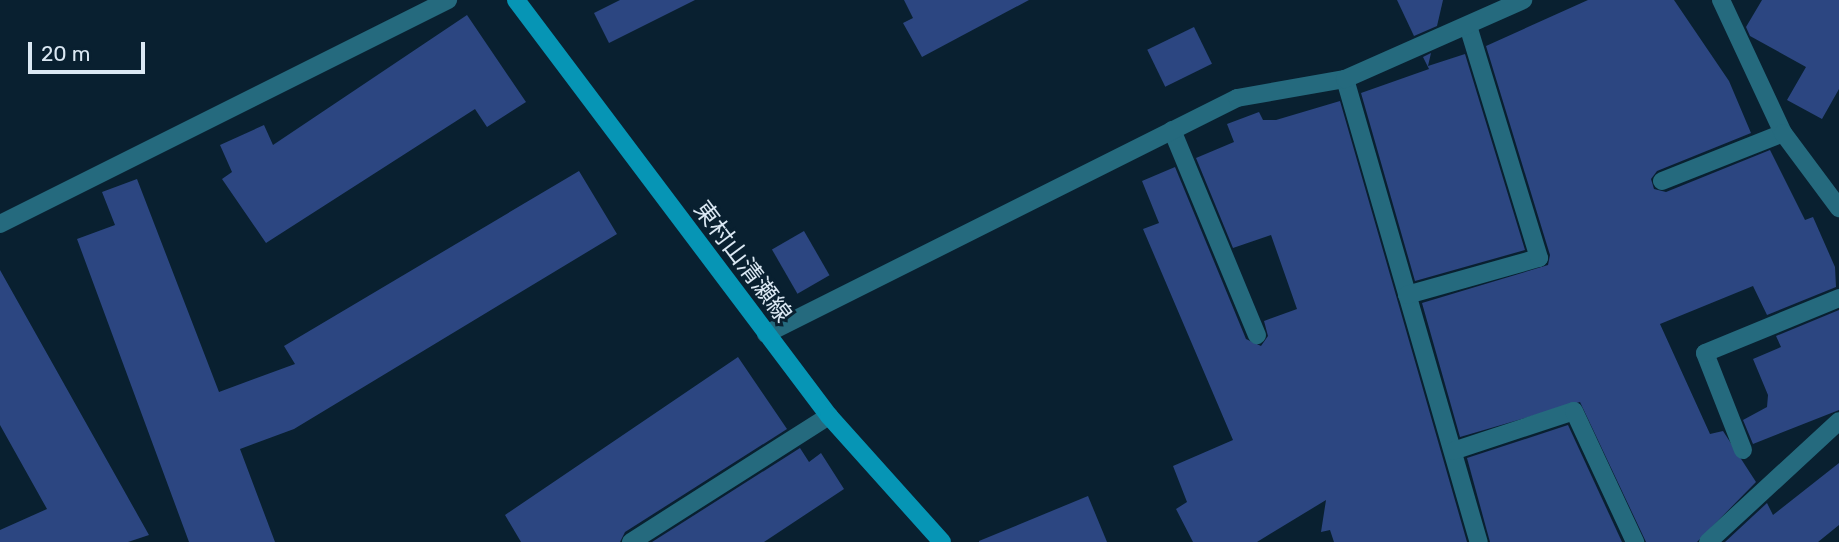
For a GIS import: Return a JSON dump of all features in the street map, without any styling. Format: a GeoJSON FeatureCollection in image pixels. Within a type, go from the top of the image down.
{"type":"FeatureCollection","features":[{"type":"Feature","properties":{"kind":"main road","name":"東村山清瀬線"},"geometry":{"type":"LineString","coordinates":[[516,0],[829,416],[942,542]]}},
{"type":"Feature","properties":{"kind":"street"},"geometry":{"type":"LineString","coordinates":[[0,224],[448,0]]}},
{"type":"Feature","properties":{"kind":"street"},"geometry":{"type":"LineString","coordinates":[[766,334],[1237,98],[1345,79],[1523,0]]}},
{"type":"Feature","properties":{"kind":"street"},"geometry":{"type":"LineString","coordinates":[[1721,0],[1783,133],[1839,208]]}},
{"type":"Feature","properties":{"kind":"street"},"geometry":{"type":"LineString","coordinates":[[1408,295],[1539,258],[1468,26]]}},
{"type":"Feature","properties":{"kind":"street"},"geometry":{"type":"LineString","coordinates":[[1345,79],[1479,542]]}},
{"type":"Feature","properties":{"kind":"street"},"geometry":{"type":"LineString","coordinates":[[1172,130],[1257,335]]}},
{"type":"Feature","properties":{"kind":"street"},"geometry":{"type":"LineString","coordinates":[[1662,181],[1783,133]]}},
{"type":"Feature","properties":{"kind":"street"},"geometry":{"type":"LineString","coordinates":[[1743,450],[1705,353],[1839,298]]}},
{"type":"Feature","properties":{"kind":"street"},"geometry":{"type":"LineString","coordinates":[[1453,451],[1574,411],[1635,542]]}},
{"type":"Feature","properties":{"kind":"street"},"geometry":{"type":"LineString","coordinates":[[631,542],[829,416]]}},
{"type":"Feature","properties":{"kind":"street"},"geometry":{"type":"LineString","coordinates":[[1708,542],[1839,421]]}},
{"type":"Feature","properties":{"kind":"building"},"geometry":{"type":"Polygon","coordinates":[[[620,0],[695,0],[609,43],[594,13],[620,0]]]}},
{"type":"Feature","properties":{"kind":"building"},"geometry":{"type":"Polygon","coordinates":[[[904,0],[1029,0],[922,57],[903,23],[913,18],[904,0]]]}},
{"type":"Feature","properties":{"kind":"building"},"geometry":{"type":"Polygon","coordinates":[[[1397,0],[1443,0],[1437,26],[1414,36],[1397,0]]]}},
{"type":"Feature","properties":{"kind":"building"},"geometry":{"type":"Polygon","coordinates":[[[1588,0],[1674,0],[1729,81],[1751,133],[1657,171],[1651,179],[1654,189],[1666,192],[1770,150],[1805,220],[1813,217],[1835,267],[1836,287],[1767,315],[1753,286],[1660,324],[1710,434],[1723,431],[1756,482],[1697,542],[1646,542],[1580,402],[1460,437],[1422,303],[1548,265],[1550,255],[1486,46],[1588,0]]]}},
{"type":"Feature","properties":{"kind":"building"},"geometry":{"type":"Polygon","coordinates":[[[1762,0],[1839,0],[1839,89],[1822,119],[1787,100],[1806,67],[1750,36],[1746,27],[1762,0]]]}},
{"type":"Feature","properties":{"kind":"building"},"geometry":{"type":"Polygon","coordinates":[[[467,15],[526,102],[487,127],[475,109],[266,243],[222,179],[232,172],[220,145],[264,125],[273,145],[467,15]]]}},
{"type":"Feature","properties":{"kind":"building"},"geometry":{"type":"Polygon","coordinates":[[[1194,27],[1212,64],[1165,87],[1147,50],[1194,27]]]}},
{"type":"Feature","properties":{"kind":"building"},"geometry":{"type":"Polygon","coordinates":[[[1431,53],[1428,66],[1465,54],[1525,250],[1415,281],[1361,93],[1429,69],[1423,57],[1431,53]]]}},
{"type":"Feature","properties":{"kind":"building"},"geometry":{"type":"Polygon","coordinates":[[[1340,101],[1467,542],[1334,542],[1330,530],[1321,532],[1326,500],[1257,542],[1193,542],[1176,509],[1187,502],[1173,466],[1233,440],[1143,229],[1159,223],[1142,181],[1175,167],[1246,339],[1261,346],[1268,336],[1264,321],[1297,309],[1271,235],[1233,248],[1196,158],[1234,142],[1227,124],[1259,112],[1263,120],[1276,120],[1340,101]]]}},
{"type":"Feature","properties":{"kind":"building"},"geometry":{"type":"Polygon","coordinates":[[[579,171],[617,234],[294,429],[240,449],[275,542],[189,542],[77,239],[115,225],[102,192],[137,179],[219,392],[295,364],[284,346],[579,171]]]}},
{"type":"Feature","properties":{"kind":"building"},"geometry":{"type":"Polygon","coordinates":[[[804,231],[830,275],[797,294],[772,250],[804,231]]]}},
{"type":"Feature","properties":{"kind":"building"},"geometry":{"type":"Polygon","coordinates":[[[0,270],[149,535],[128,542],[0,542],[0,530],[47,509],[0,425],[0,270]]]}},
{"type":"Feature","properties":{"kind":"building"},"geometry":{"type":"Polygon","coordinates":[[[1839,310],[1839,410],[1753,444],[1743,420],[1767,407],[1768,395],[1753,359],[1781,347],[1776,336],[1839,310]]]}},
{"type":"Feature","properties":{"kind":"building"},"geometry":{"type":"Polygon","coordinates":[[[738,357],[787,429],[625,532],[620,542],[521,542],[505,515],[738,357]]]}},
{"type":"Feature","properties":{"kind":"building"},"geometry":{"type":"Polygon","coordinates":[[[1568,425],[1622,542],[1490,542],[1467,458],[1568,425]]]}},
{"type":"Feature","properties":{"kind":"building"},"geometry":{"type":"Polygon","coordinates":[[[800,448],[809,462],[821,453],[844,489],[764,542],[652,542],[800,448]]]}},
{"type":"Feature","properties":{"kind":"building"},"geometry":{"type":"Polygon","coordinates":[[[1839,463],[1839,525],[1818,542],[1725,542],[1767,503],[1773,515],[1839,463]]]}},
{"type":"Feature","properties":{"kind":"building"},"geometry":{"type":"Polygon","coordinates":[[[1088,496],[1107,542],[979,542],[979,541],[1088,496]]]}}]}
